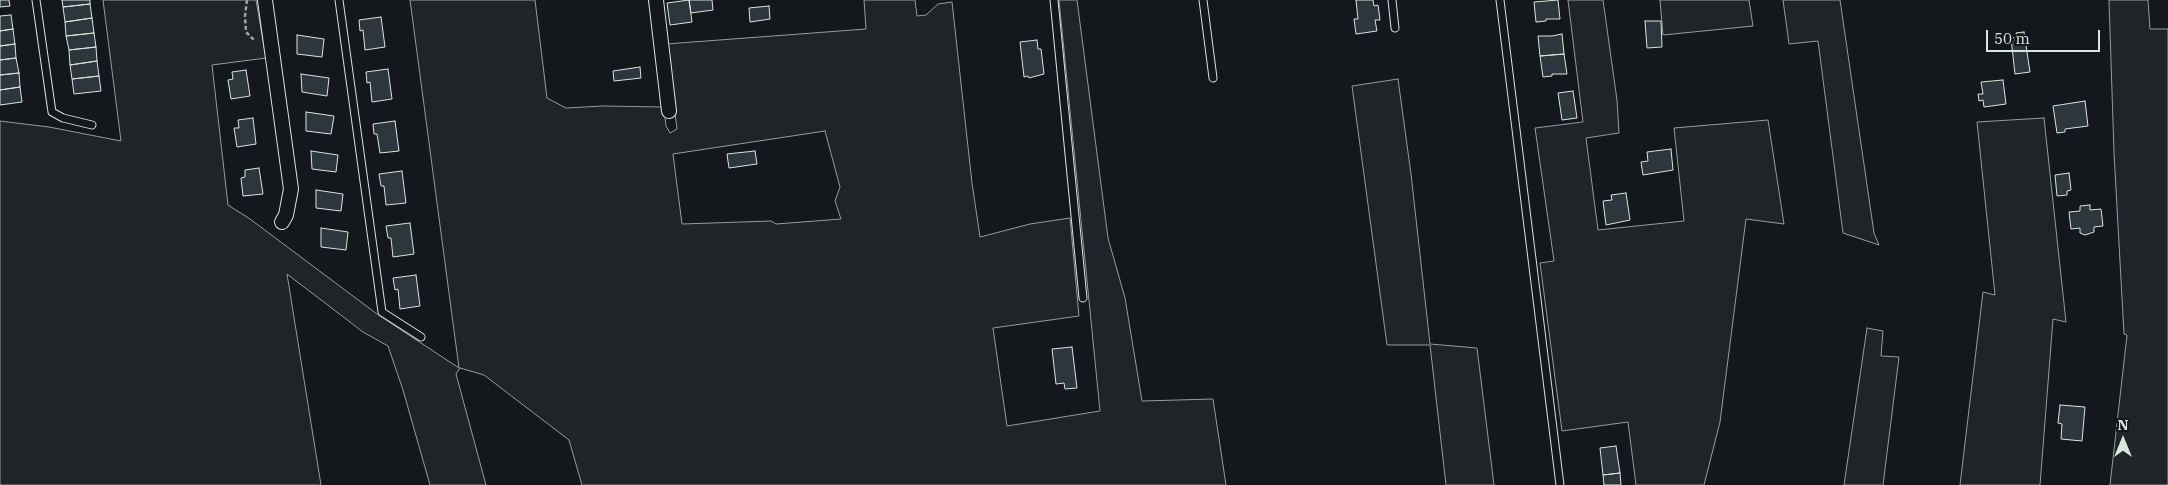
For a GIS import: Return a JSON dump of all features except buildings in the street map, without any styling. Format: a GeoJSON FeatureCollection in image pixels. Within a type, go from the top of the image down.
{"type":"FeatureCollection","features":[{"type":"Feature","properties":{"kind":"street"},"geometry":{"type":"LineString","coordinates":[[265,0],[291,189],[286,215],[282,222]]}},
{"type":"Feature","properties":{"kind":"street"},"geometry":{"type":"LineString","coordinates":[[656,0],[668,112]]}},
{"type":"Feature","properties":{"kind":"lane"},"geometry":{"type":"LineString","coordinates":[[36,0],[52,112],[62,118],[92,124]]}},
{"type":"Feature","properties":{"kind":"lane"},"geometry":{"type":"LineString","coordinates":[[339,0],[382,312],[421,337]]}},
{"type":"Feature","properties":{"kind":"lane"},"geometry":{"type":"LineString","coordinates":[[1054,0],[1083,298]]}},
{"type":"Feature","properties":{"kind":"lane"},"geometry":{"type":"LineString","coordinates":[[1203,0],[1213,78]]}},
{"type":"Feature","properties":{"kind":"lane"},"geometry":{"type":"LineString","coordinates":[[1392,0],[1396,28]]}},
{"type":"Feature","properties":{"kind":"lane"},"geometry":{"type":"LineString","coordinates":[[1500,0],[1560,485]]}},
{"type":"Feature","properties":{"kind":"path"},"geometry":{"type":"LineString","coordinates":[[247,0],[246,32],[257,42],[271,44]]}},
{"type":"Feature","properties":{"kind":"shaded area"},"geometry":{"type":"Polygon","coordinates":[[[103,0],[256,0],[266,58],[212,65],[228,205],[250,219],[377,314],[459,368],[410,0],[535,0],[547,98],[566,108],[603,106],[664,107],[666,126],[670,133],[677,129],[666,44],[866,29],[864,0],[915,0],[917,16],[926,15],[938,4],[952,2],[972,183],[980,237],[1030,224],[1070,218],[1079,316],[993,328],[1007,426],[1100,411],[1059,0],[1077,0],[1108,238],[1125,298],[1142,401],[1213,399],[1226,485],[582,485],[569,440],[484,375],[460,368],[456,374],[486,485],[430,485],[403,390],[388,346],[363,332],[287,274],[321,485],[0,485],[0,121],[49,127],[121,141],[103,0]],[[825,131],[673,154],[682,224],[771,221],[776,224],[841,219],[835,201],[840,187],[825,131]]]}},
{"type":"Feature","properties":{"kind":"shaded area"},"geometry":{"type":"Polygon","coordinates":[[[1568,0],[1603,0],[1617,100],[1619,133],[1586,138],[1598,230],[1684,221],[1674,128],[1768,120],[1784,224],[1746,219],[1720,422],[1704,485],[1636,485],[1628,422],[1562,431],[1540,263],[1554,261],[1535,128],[1583,122],[1568,0]]]}},
{"type":"Feature","properties":{"kind":"shaded area"},"geometry":{"type":"Polygon","coordinates":[[[1660,0],[1749,0],[1753,26],[1663,35],[1660,0]]]}},
{"type":"Feature","properties":{"kind":"shaded area"},"geometry":{"type":"Polygon","coordinates":[[[1783,0],[1840,0],[1874,233],[1879,245],[1843,233],[1818,41],[1789,44],[1783,0]]]}},
{"type":"Feature","properties":{"kind":"shaded area"},"geometry":{"type":"Polygon","coordinates":[[[2109,0],[2148,0],[2150,29],[2168,29],[2168,485],[2110,485],[2127,335],[2124,334],[2114,153],[2109,0]]]}},
{"type":"Feature","properties":{"kind":"shaded area"},"geometry":{"type":"Polygon","coordinates":[[[1398,79],[1411,174],[1430,344],[1477,348],[1494,485],[1446,485],[1430,345],[1387,345],[1352,86],[1398,79]]]}},
{"type":"Feature","properties":{"kind":"shaded area"},"geometry":{"type":"Polygon","coordinates":[[[2044,118],[2066,322],[2053,319],[2040,485],[1960,485],[1983,292],[1995,295],[1977,122],[2044,118]]]}},
{"type":"Feature","properties":{"kind":"shaded area"},"geometry":{"type":"Polygon","coordinates":[[[1867,328],[1883,331],[1881,356],[1899,357],[1883,485],[1844,485],[1867,328]]]}}]}
